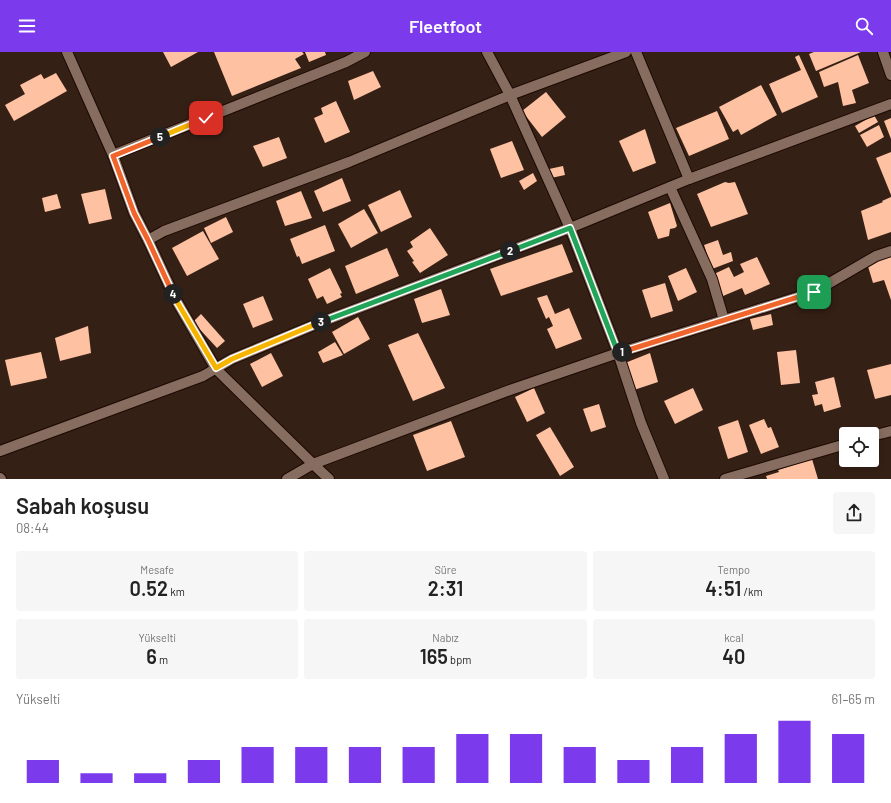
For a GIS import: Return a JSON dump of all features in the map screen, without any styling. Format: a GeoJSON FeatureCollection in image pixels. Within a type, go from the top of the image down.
{"type":"FeatureCollection","features":[{"type":"Feature","properties":{"kind":"street"},"geometry":{"type":"LineString","coordinates":[[67,52],[113,156],[134,213],[176,300],[216,368],[329,479]]}},
{"type":"Feature","properties":{"kind":"street"},"geometry":{"type":"LineString","coordinates":[[113,156],[346,62],[365,52]]}},
{"type":"Feature","properties":{"kind":"street"},"geometry":{"type":"LineString","coordinates":[[487,52],[510,95],[570,228],[618,353],[641,423],[664,479]]}},
{"type":"Feature","properties":{"kind":"street"},"geometry":{"type":"LineString","coordinates":[[148,240],[164,231],[349,162],[510,95],[626,52]]}},
{"type":"Feature","properties":{"kind":"street"},"geometry":{"type":"LineString","coordinates":[[636,52],[689,179]]}},
{"type":"Feature","properties":{"kind":"street"},"geometry":{"type":"LineString","coordinates":[[883,52],[891,76]]}},
{"type":"Feature","properties":{"kind":"street"},"geometry":{"type":"LineString","coordinates":[[0,451],[203,376],[232,359],[324,321],[570,228],[689,179],[891,104]]}},
{"type":"Feature","properties":{"kind":"street"},"geometry":{"type":"LineString","coordinates":[[670,187],[712,279],[724,320]]}},
{"type":"Feature","properties":{"kind":"street"},"geometry":{"type":"LineString","coordinates":[[287,479],[313,464],[510,390],[618,353],[814,292],[876,256],[891,251]]}},
{"type":"Feature","properties":{"kind":"street"},"geometry":{"type":"LineString","coordinates":[[879,434],[891,431]]}},
{"type":"Feature","properties":{"kind":"street"},"geometry":{"type":"LineString","coordinates":[[725,479],[839,446]]}},
{"type":"Feature","properties":{"kind":"building"},"geometry":{"type":"Polygon","coordinates":[[[163,52],[198,52],[171,67],[163,52]]]}},
{"type":"Feature","properties":{"kind":"building"},"geometry":{"type":"Polygon","coordinates":[[[214,52],[302,52],[304,54],[295,59],[301,68],[232,96],[214,52]]]}},
{"type":"Feature","properties":{"kind":"building"},"geometry":{"type":"Polygon","coordinates":[[[305,52],[325,52],[326,55],[309,62],[305,52]]]}},
{"type":"Feature","properties":{"kind":"building"},"geometry":{"type":"Polygon","coordinates":[[[814,52],[861,52],[816,71],[809,54],[814,52]]]}},
{"type":"Feature","properties":{"kind":"building"},"geometry":{"type":"Polygon","coordinates":[[[799,55],[818,97],[782,113],[769,84],[801,70],[795,57],[799,55]]]}},
{"type":"Feature","properties":{"kind":"building"},"geometry":{"type":"Polygon","coordinates":[[[858,55],[869,83],[852,90],[856,103],[843,106],[838,82],[824,87],[819,72],[858,55]]]}},
{"type":"Feature","properties":{"kind":"building"},"geometry":{"type":"Polygon","coordinates":[[[373,71],[381,87],[354,100],[348,81],[373,71]]]}},
{"type":"Feature","properties":{"kind":"building"},"geometry":{"type":"Polygon","coordinates":[[[56,73],[67,91],[14,121],[5,105],[25,94],[20,85],[41,74],[44,79],[56,73]]]}},
{"type":"Feature","properties":{"kind":"building"},"geometry":{"type":"Polygon","coordinates":[[[761,85],[777,115],[741,135],[738,129],[733,132],[719,107],[761,85]]]}},
{"type":"Feature","properties":{"kind":"building"},"geometry":{"type":"Polygon","coordinates":[[[546,92],[566,117],[542,137],[522,111],[546,92]]]}},
{"type":"Feature","properties":{"kind":"building"},"geometry":{"type":"Polygon","coordinates":[[[336,101],[350,132],[325,143],[314,118],[323,114],[321,108],[336,101]]]}},
{"type":"Feature","properties":{"kind":"building"},"geometry":{"type":"Polygon","coordinates":[[[717,111],[729,139],[689,156],[676,128],[717,111]]]}},
{"type":"Feature","properties":{"kind":"building"},"geometry":{"type":"Polygon","coordinates":[[[874,115],[878,122],[859,133],[855,126],[874,115]]]}},
{"type":"Feature","properties":{"kind":"building"},"geometry":{"type":"Polygon","coordinates":[[[891,118],[891,139],[884,121],[891,118]]]}},
{"type":"Feature","properties":{"kind":"building"},"geometry":{"type":"Polygon","coordinates":[[[879,125],[884,137],[867,147],[860,135],[879,125]]]}},
{"type":"Feature","properties":{"kind":"building"},"geometry":{"type":"Polygon","coordinates":[[[645,129],[656,163],[633,172],[619,141],[645,129]]]}},
{"type":"Feature","properties":{"kind":"building"},"geometry":{"type":"Polygon","coordinates":[[[279,137],[287,158],[263,167],[253,146],[279,137]]]}},
{"type":"Feature","properties":{"kind":"building"},"geometry":{"type":"Polygon","coordinates":[[[512,141],[524,170],[501,178],[490,149],[512,141]]]}},
{"type":"Feature","properties":{"kind":"building"},"geometry":{"type":"Polygon","coordinates":[[[891,152],[891,195],[876,158],[891,152]]]}},
{"type":"Feature","properties":{"kind":"building"},"geometry":{"type":"Polygon","coordinates":[[[563,166],[565,175],[551,178],[549,169],[563,166]]]}},
{"type":"Feature","properties":{"kind":"building"},"geometry":{"type":"Polygon","coordinates":[[[533,173],[537,181],[524,190],[519,181],[533,173]]]}},
{"type":"Feature","properties":{"kind":"building"},"geometry":{"type":"Polygon","coordinates":[[[342,178],[351,201],[323,212],[314,191],[342,178]]]}},
{"type":"Feature","properties":{"kind":"building"},"geometry":{"type":"Polygon","coordinates":[[[725,182],[735,182],[748,214],[711,227],[697,194],[725,182]]]}},
{"type":"Feature","properties":{"kind":"building"},"geometry":{"type":"Polygon","coordinates":[[[105,189],[112,219],[89,224],[81,194],[105,189]]]}},
{"type":"Feature","properties":{"kind":"building"},"geometry":{"type":"Polygon","coordinates":[[[400,190],[412,217],[381,232],[368,205],[400,190]]]}},
{"type":"Feature","properties":{"kind":"building"},"geometry":{"type":"Polygon","coordinates":[[[301,191],[312,218],[285,226],[276,201],[301,191]]]}},
{"type":"Feature","properties":{"kind":"building"},"geometry":{"type":"Polygon","coordinates":[[[57,194],[61,208],[45,212],[42,198],[57,194]]]}},
{"type":"Feature","properties":{"kind":"building"},"geometry":{"type":"Polygon","coordinates":[[[891,197],[891,232],[868,240],[861,211],[891,197]]]}},
{"type":"Feature","properties":{"kind":"building"},"geometry":{"type":"Polygon","coordinates":[[[670,203],[677,226],[670,229],[669,236],[658,239],[648,212],[670,203]]]}},
{"type":"Feature","properties":{"kind":"building"},"geometry":{"type":"Polygon","coordinates":[[[364,209],[378,233],[351,248],[338,224],[364,209]]]}},
{"type":"Feature","properties":{"kind":"building"},"geometry":{"type":"Polygon","coordinates":[[[226,217],[233,232],[211,243],[204,228],[226,217]]]}},
{"type":"Feature","properties":{"kind":"building"},"geometry":{"type":"Polygon","coordinates":[[[325,225],[335,251],[302,264],[299,256],[297,257],[290,239],[325,225]]]}},
{"type":"Feature","properties":{"kind":"building"},"geometry":{"type":"Polygon","coordinates":[[[430,228],[448,255],[420,273],[412,262],[414,261],[407,251],[413,247],[410,242],[430,228]]]}},
{"type":"Feature","properties":{"kind":"building"},"geometry":{"type":"Polygon","coordinates":[[[203,231],[219,259],[187,276],[172,248],[203,231]]]}},
{"type":"Feature","properties":{"kind":"building"},"geometry":{"type":"Polygon","coordinates":[[[718,240],[723,255],[731,252],[733,261],[712,269],[704,245],[718,240]]]}},
{"type":"Feature","properties":{"kind":"building"},"geometry":{"type":"Polygon","coordinates":[[[562,244],[573,272],[501,296],[490,269],[562,244]]]}},
{"type":"Feature","properties":{"kind":"building"},"geometry":{"type":"Polygon","coordinates":[[[387,248],[399,276],[356,294],[345,266],[387,248]]]}},
{"type":"Feature","properties":{"kind":"building"},"geometry":{"type":"Polygon","coordinates":[[[891,256],[891,300],[884,280],[873,283],[867,263],[891,256]]]}},
{"type":"Feature","properties":{"kind":"building"},"geometry":{"type":"Polygon","coordinates":[[[757,257],[770,284],[745,295],[742,288],[723,296],[714,274],[729,267],[734,277],[744,272],[740,264],[757,257]]]}},
{"type":"Feature","properties":{"kind":"building"},"geometry":{"type":"Polygon","coordinates":[[[330,268],[342,293],[340,294],[342,297],[327,304],[323,296],[317,299],[308,279],[330,268]]]}},
{"type":"Feature","properties":{"kind":"building"},"geometry":{"type":"Polygon","coordinates":[[[686,268],[697,292],[678,301],[668,276],[686,268]]]}},
{"type":"Feature","properties":{"kind":"building"},"geometry":{"type":"Polygon","coordinates":[[[665,283],[673,311],[651,318],[642,290],[665,283]]]}},
{"type":"Feature","properties":{"kind":"building"},"geometry":{"type":"Polygon","coordinates":[[[441,289],[450,315],[422,323],[414,299],[441,289]]]}},
{"type":"Feature","properties":{"kind":"building"},"geometry":{"type":"Polygon","coordinates":[[[547,295],[555,314],[569,308],[582,339],[556,349],[547,329],[553,326],[549,317],[546,319],[537,298],[547,295]]]}},
{"type":"Feature","properties":{"kind":"building"},"geometry":{"type":"Polygon","coordinates":[[[263,296],[273,320],[253,328],[243,304],[263,296]]]}},
{"type":"Feature","properties":{"kind":"building"},"geometry":{"type":"Polygon","coordinates":[[[201,314],[225,341],[217,348],[193,322],[201,314]]]}},
{"type":"Feature","properties":{"kind":"building"},"geometry":{"type":"Polygon","coordinates":[[[771,314],[773,325],[753,330],[750,319],[771,314]]]}},
{"type":"Feature","properties":{"kind":"building"},"geometry":{"type":"Polygon","coordinates":[[[358,317],[370,339],[344,354],[332,332],[358,317]]]}},
{"type":"Feature","properties":{"kind":"building"},"geometry":{"type":"Polygon","coordinates":[[[88,326],[91,353],[60,361],[55,338],[88,326]]]}},
{"type":"Feature","properties":{"kind":"building"},"geometry":{"type":"Polygon","coordinates":[[[418,333],[445,388],[413,401],[388,345],[418,333]]]}},
{"type":"Feature","properties":{"kind":"building"},"geometry":{"type":"Polygon","coordinates":[[[335,342],[343,355],[323,363],[318,352],[335,342]]]}},
{"type":"Feature","properties":{"kind":"building"},"geometry":{"type":"Polygon","coordinates":[[[796,350],[800,383],[781,385],[777,352],[796,350]]]}},
{"type":"Feature","properties":{"kind":"building"},"geometry":{"type":"Polygon","coordinates":[[[41,352],[47,378],[11,386],[5,360],[41,352]]]}},
{"type":"Feature","properties":{"kind":"building"},"geometry":{"type":"Polygon","coordinates":[[[271,353],[283,376],[262,387],[250,364],[271,353]]]}},
{"type":"Feature","properties":{"kind":"building"},"geometry":{"type":"Polygon","coordinates":[[[650,353],[658,382],[634,390],[625,363],[650,353]]]}},
{"type":"Feature","properties":{"kind":"building"},"geometry":{"type":"Polygon","coordinates":[[[891,364],[891,395],[875,399],[867,370],[891,364]]]}},
{"type":"Feature","properties":{"kind":"building"},"geometry":{"type":"Polygon","coordinates":[[[834,377],[841,407],[824,412],[822,404],[815,406],[812,395],[818,394],[815,382],[834,377]]]}},
{"type":"Feature","properties":{"kind":"building"},"geometry":{"type":"Polygon","coordinates":[[[534,388],[545,413],[527,422],[515,397],[534,388]]]}},
{"type":"Feature","properties":{"kind":"building"},"geometry":{"type":"Polygon","coordinates":[[[693,388],[703,410],[675,424],[664,401],[693,388]]]}},
{"type":"Feature","properties":{"kind":"building"},"geometry":{"type":"Polygon","coordinates":[[[599,404],[606,427],[591,432],[583,409],[599,404]]]}},
{"type":"Feature","properties":{"kind":"building"},"geometry":{"type":"Polygon","coordinates":[[[764,419],[768,428],[771,427],[779,447],[761,454],[749,425],[764,419]]]}},
{"type":"Feature","properties":{"kind":"building"},"geometry":{"type":"Polygon","coordinates":[[[738,420],[748,452],[728,459],[718,427],[738,420]]]}},
{"type":"Feature","properties":{"kind":"building"},"geometry":{"type":"Polygon","coordinates":[[[451,421],[465,457],[427,471],[413,435],[451,421]]]}},
{"type":"Feature","properties":{"kind":"building"},"geometry":{"type":"Polygon","coordinates":[[[550,427],[574,467],[560,476],[536,435],[550,427]]]}},
{"type":"Feature","properties":{"kind":"building"},"geometry":{"type":"Polygon","coordinates":[[[812,459],[818,479],[767,479],[766,476],[779,472],[778,470],[812,459]]]}},
{"type":"Feature","properties":{"kind":"route"},"geometry":{"type":"LineString","coordinates":[[206,118],[113,156],[134,213],[176,300],[216,368],[232,359],[324,321],[570,228],[618,353],[814,292]]}}]}
